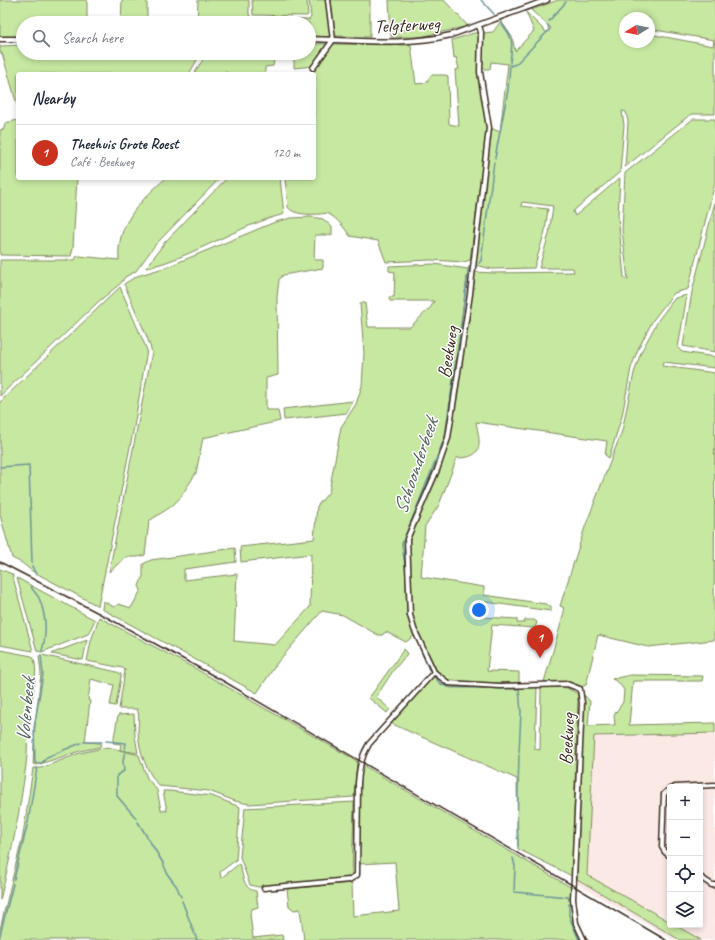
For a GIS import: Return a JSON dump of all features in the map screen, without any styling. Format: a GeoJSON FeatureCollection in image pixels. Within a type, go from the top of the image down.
{"type":"FeatureCollection","features":[{"type":"Feature","properties":{"kind":"street"},"geometry":{"type":"LineString","coordinates":[[313,68],[333,40],[328,0]]}},
{"type":"Feature","properties":{"kind":"street","name":"Telgterweg"},"geometry":{"type":"LineString","coordinates":[[316,39],[426,40],[451,35],[547,0]]}},
{"type":"Feature","properties":{"kind":"street","name":"Beekweg"},"geometry":{"type":"LineString","coordinates":[[478,26],[480,32],[480,72],[489,128],[470,294],[448,438],[437,470],[409,533],[406,545],[410,616],[414,629],[434,672],[442,680],[454,685],[567,684],[580,689],[582,703],[573,899],[576,923],[584,940]]}},
{"type":"Feature","properties":{"kind":"street"},"geometry":{"type":"LineString","coordinates":[[0,39],[16,39]]}},
{"type":"Feature","properties":{"kind":"street"},"geometry":{"type":"LineString","coordinates":[[264,888],[349,880],[357,875],[358,784],[360,764],[364,752],[369,744],[434,672]]}},
{"type":"Feature","properties":{"kind":"street"},"geometry":{"type":"LineString","coordinates":[[703,786],[715,785]]}},
{"type":"Feature","properties":{"kind":"street"},"geometry":{"type":"LineString","coordinates":[[667,792],[664,794],[662,848],[667,854]]}},
{"type":"Feature","properties":{"kind":"street"},"geometry":{"type":"LineString","coordinates":[[703,879],[712,885],[715,885]]}},
{"type":"Feature","properties":{"kind":"shaded area"},"geometry":{"type":"Polygon","coordinates":[[[715,733],[715,940],[673,940],[575,883],[581,737],[715,733]]]}},
{"type":"Feature","properties":{"kind":"green space"},"geometry":{"type":"Polygon","coordinates":[[[0,0],[87,0],[87,16],[16,16],[16,36],[0,37],[0,0]]]}},
{"type":"Feature","properties":{"kind":"green space"},"geometry":{"type":"Polygon","coordinates":[[[122,0],[147,0],[147,16],[121,16],[122,0]]]}},
{"type":"Feature","properties":{"kind":"green space"},"geometry":{"type":"Polygon","coordinates":[[[198,0],[249,0],[249,15],[250,16],[197,16],[198,0]]]}},
{"type":"Feature","properties":{"kind":"green space"},"geometry":{"type":"Polygon","coordinates":[[[252,0],[307,0],[308,15],[253,15],[252,0]]]}},
{"type":"Feature","properties":{"kind":"green space"},"geometry":{"type":"Polygon","coordinates":[[[309,0],[326,0],[331,33],[328,37],[316,37],[316,16],[311,16],[309,0]]]}},
{"type":"Feature","properties":{"kind":"green space"},"geometry":{"type":"Polygon","coordinates":[[[331,0],[370,0],[370,37],[335,36],[331,0]]]}},
{"type":"Feature","properties":{"kind":"green space"},"geometry":{"type":"Polygon","coordinates":[[[389,0],[444,0],[468,26],[420,37],[391,37],[389,0]]]}},
{"type":"Feature","properties":{"kind":"green space"},"geometry":{"type":"Polygon","coordinates":[[[558,0],[715,0],[715,114],[691,114],[625,167],[628,122],[626,112],[622,111],[624,125],[620,172],[573,211],[575,216],[620,178],[618,216],[624,277],[628,280],[622,230],[625,173],[693,119],[715,119],[715,183],[688,289],[674,293],[653,320],[638,349],[631,368],[622,416],[609,458],[605,455],[607,441],[476,422],[479,436],[478,448],[472,455],[457,458],[439,505],[425,526],[421,577],[484,587],[484,595],[546,604],[551,607],[551,611],[485,602],[483,617],[517,619],[517,623],[524,623],[525,620],[534,620],[537,622],[535,628],[492,625],[487,671],[519,672],[519,683],[450,683],[438,673],[416,629],[412,615],[408,545],[410,534],[449,442],[457,398],[474,272],[574,272],[573,268],[539,268],[549,234],[553,206],[522,202],[521,206],[548,209],[545,231],[534,268],[492,269],[475,265],[491,128],[500,132],[508,64],[491,62],[490,69],[481,69],[483,33],[493,32],[501,21],[512,37],[515,51],[534,31],[526,12],[547,33],[551,28],[531,10],[558,0]]]}},
{"type":"Feature","properties":{"kind":"green space"},"geometry":{"type":"Polygon","coordinates":[[[474,33],[479,33],[478,76],[487,131],[470,260],[464,262],[431,260],[386,262],[378,241],[350,236],[340,223],[327,213],[306,214],[291,210],[288,207],[285,180],[316,180],[316,72],[313,72],[332,44],[411,45],[416,84],[426,83],[431,75],[448,76],[449,124],[459,126],[455,70],[459,69],[456,57],[454,58],[452,40],[474,33]]]}},
{"type":"Feature","properties":{"kind":"green space"},"geometry":{"type":"Polygon","coordinates":[[[316,44],[328,44],[313,66],[294,68],[294,60],[316,60],[316,44]]]}},
{"type":"Feature","properties":{"kind":"green space"},"geometry":{"type":"Polygon","coordinates":[[[16,45],[16,60],[197,60],[190,72],[16,72],[16,101],[2,53],[0,53],[0,46],[16,45]]]}},
{"type":"Feature","properties":{"kind":"green space"},"geometry":{"type":"Polygon","coordinates":[[[203,60],[274,60],[273,66],[265,67],[265,72],[195,72],[203,60]]]}},
{"type":"Feature","properties":{"kind":"green space"},"geometry":{"type":"Polygon","coordinates":[[[16,120],[16,180],[77,180],[73,248],[71,256],[0,255],[0,130],[4,129],[5,123],[16,120]]]}},
{"type":"Feature","properties":{"kind":"green space"},"geometry":{"type":"Polygon","coordinates":[[[164,180],[218,180],[155,245],[136,271],[125,277],[121,283],[98,302],[0,396],[0,260],[75,260],[77,256],[79,256],[119,260],[119,247],[126,224],[139,204],[164,180]]]}},
{"type":"Feature","properties":{"kind":"green space"},"geometry":{"type":"Polygon","coordinates":[[[225,180],[280,180],[284,214],[249,226],[181,257],[146,268],[165,242],[225,180]]]}},
{"type":"Feature","properties":{"kind":"green space"},"geometry":{"type":"Polygon","coordinates":[[[715,202],[715,352],[683,346],[692,292],[715,202]]]}},
{"type":"Feature","properties":{"kind":"green space"},"geometry":{"type":"Polygon","coordinates":[[[312,217],[323,219],[332,227],[332,235],[315,235],[314,260],[323,260],[323,268],[283,275],[279,280],[277,297],[278,375],[266,378],[266,410],[278,410],[280,421],[203,438],[196,473],[180,498],[172,506],[149,521],[145,555],[138,557],[126,557],[109,572],[152,352],[124,284],[137,276],[167,267],[275,222],[291,218],[312,217]]]}},
{"type":"Feature","properties":{"kind":"green space"},"geometry":{"type":"Polygon","coordinates":[[[434,264],[468,269],[448,430],[439,457],[407,533],[405,545],[408,607],[415,635],[406,642],[386,632],[382,635],[378,635],[343,615],[322,611],[277,663],[257,693],[102,609],[103,601],[114,607],[119,604],[131,608],[141,590],[139,586],[143,576],[143,564],[151,560],[235,548],[236,562],[184,569],[184,580],[237,574],[234,641],[275,645],[310,607],[311,554],[241,562],[240,547],[314,539],[317,506],[329,492],[341,427],[356,404],[362,386],[364,353],[360,303],[365,303],[368,327],[410,327],[431,307],[434,301],[390,301],[389,297],[394,297],[395,272],[389,271],[389,266],[434,264]]]}},
{"type":"Feature","properties":{"kind":"green space"},"geometry":{"type":"Polygon","coordinates":[[[120,287],[147,350],[134,427],[98,606],[32,571],[22,563],[12,558],[0,515],[0,402],[120,287]]]}},
{"type":"Feature","properties":{"kind":"green space"},"geometry":{"type":"Polygon","coordinates":[[[687,295],[678,348],[682,352],[715,357],[715,368],[663,362],[662,366],[715,373],[714,640],[648,647],[598,635],[586,685],[581,687],[567,682],[544,682],[564,613],[563,607],[560,606],[585,527],[622,431],[634,373],[641,352],[659,319],[675,298],[687,295]]]}},
{"type":"Feature","properties":{"kind":"green space"},"geometry":{"type":"Polygon","coordinates":[[[353,401],[347,413],[284,420],[283,409],[353,401]]]}},
{"type":"Feature","properties":{"kind":"green space"},"geometry":{"type":"Polygon","coordinates":[[[0,569],[12,574],[33,651],[0,645],[0,569]]]}},
{"type":"Feature","properties":{"kind":"green space"},"geometry":{"type":"Polygon","coordinates":[[[17,578],[95,620],[88,634],[42,652],[37,651],[17,578]]]}},
{"type":"Feature","properties":{"kind":"green space"},"geometry":{"type":"Polygon","coordinates":[[[99,617],[196,669],[357,761],[354,797],[249,804],[235,801],[209,791],[159,786],[150,774],[142,753],[138,731],[139,717],[137,709],[119,709],[125,670],[123,668],[87,661],[91,641],[99,617]]]}},
{"type":"Feature","properties":{"kind":"green space"},"geometry":{"type":"Polygon","coordinates":[[[87,640],[83,660],[52,654],[53,653],[87,640]]]}},
{"type":"Feature","properties":{"kind":"green space"},"geometry":{"type":"Polygon","coordinates":[[[404,649],[407,654],[393,671],[376,697],[390,709],[387,713],[369,698],[404,649]]]}},
{"type":"Feature","properties":{"kind":"green space"},"geometry":{"type":"Polygon","coordinates":[[[0,650],[32,656],[34,661],[35,676],[28,725],[27,759],[24,782],[15,833],[0,900],[0,650]]]}},
{"type":"Feature","properties":{"kind":"green space"},"geometry":{"type":"Polygon","coordinates":[[[42,655],[117,672],[121,674],[121,677],[116,706],[110,705],[114,685],[91,679],[85,742],[101,743],[100,747],[80,751],[37,765],[33,764],[35,725],[41,674],[39,656],[42,655]]]}},
{"type":"Feature","properties":{"kind":"green space"},"geometry":{"type":"Polygon","coordinates":[[[630,675],[703,676],[702,681],[633,681],[629,725],[715,723],[715,733],[594,736],[587,875],[667,920],[667,928],[680,928],[701,940],[680,940],[577,879],[584,695],[590,701],[588,726],[615,725],[614,715],[623,702],[624,690],[618,682],[612,679],[630,675]]]}},
{"type":"Feature","properties":{"kind":"green space"},"geometry":{"type":"Polygon","coordinates":[[[433,676],[440,683],[451,688],[537,687],[535,749],[540,750],[541,687],[565,687],[578,694],[572,876],[518,849],[517,779],[390,723],[433,676]]]}},
{"type":"Feature","properties":{"kind":"green space"},"geometry":{"type":"Polygon","coordinates":[[[134,714],[135,736],[138,753],[120,750],[121,744],[113,743],[118,715],[134,714]]]}},
{"type":"Feature","properties":{"kind":"green space"},"geometry":{"type":"Polygon","coordinates":[[[108,747],[139,755],[147,778],[157,790],[161,810],[167,811],[163,791],[212,796],[240,807],[236,860],[220,872],[221,878],[239,864],[244,881],[251,890],[256,891],[258,907],[252,909],[250,914],[253,938],[282,935],[283,940],[0,940],[0,929],[23,835],[33,768],[41,768],[80,753],[108,747]]]}},
{"type":"Feature","properties":{"kind":"green space"},"geometry":{"type":"Polygon","coordinates":[[[361,764],[572,888],[575,924],[582,940],[304,940],[300,909],[294,910],[289,906],[287,889],[352,883],[353,916],[399,911],[395,862],[359,864],[361,764]]]}},
{"type":"Feature","properties":{"kind":"green space"},"geometry":{"type":"Polygon","coordinates":[[[354,802],[352,878],[258,887],[250,885],[240,857],[245,808],[354,802]]]}},
{"type":"Feature","properties":{"kind":"waterway","name":"Schoonderbeek"},"geometry":{"type":"LineString","coordinates":[[481,0],[494,14]]}},
{"type":"Feature","properties":{"kind":"waterway"},"geometry":{"type":"LineString","coordinates":[[549,21],[566,2]]}},
{"type":"Feature","properties":{"kind":"waterway","name":"Schoonderbeek"},"geometry":{"type":"LineString","coordinates":[[501,23],[509,33],[512,42],[510,63]]}},
{"type":"Feature","properties":{"kind":"waterway"},"geometry":{"type":"LineString","coordinates":[[510,66],[516,64],[549,30],[548,25]]}},
{"type":"Feature","properties":{"kind":"waterway","name":"Schoonderbeek"},"geometry":{"type":"LineString","coordinates":[[495,158],[508,90],[510,65]]}},
{"type":"Feature","properties":{"kind":"waterway","name":"Schoonderbeek"},"geometry":{"type":"LineString","coordinates":[[479,263],[481,261],[494,162]]}},
{"type":"Feature","properties":{"kind":"waterway","name":"Schoonderbeek"},"geometry":{"type":"LineString","coordinates":[[429,670],[407,616],[406,573],[402,544],[445,437],[469,267]]}},
{"type":"Feature","properties":{"kind":"waterway","name":"Volenbeek"},"geometry":{"type":"LineString","coordinates":[[0,467],[29,465],[32,563]]}},
{"type":"Feature","properties":{"kind":"waterway","name":"Volenbeek"},"geometry":{"type":"LineString","coordinates":[[32,566],[36,575]]}},
{"type":"Feature","properties":{"kind":"waterway","name":"Volenbeek"},"geometry":{"type":"LineString","coordinates":[[31,586],[39,598],[44,618],[45,638],[42,651]]}},
{"type":"Feature","properties":{"kind":"waterway","name":"Volenbeek"},"geometry":{"type":"LineString","coordinates":[[41,655],[43,674],[34,728],[35,763],[42,763],[47,757],[81,743]]}},
{"type":"Feature","properties":{"kind":"waterway","name":"Schoonderbeek"},"geometry":{"type":"LineString","coordinates":[[433,676],[442,685],[449,687],[519,689],[521,712],[519,752]]}},
{"type":"Feature","properties":{"kind":"waterway","name":"Volenbeek"},"geometry":{"type":"LineString","coordinates":[[106,741],[126,743],[123,762],[124,771],[117,775],[117,796],[136,818]]}},
{"type":"Feature","properties":{"kind":"waterway","name":"Volenbeek"},"geometry":{"type":"LineString","coordinates":[[84,742],[102,742]]}},
{"type":"Feature","properties":{"kind":"waterway","name":"Schoonderbeek"},"geometry":{"type":"LineString","coordinates":[[518,846],[519,755]]}},
{"type":"Feature","properties":{"kind":"waterway"},"geometry":{"type":"LineString","coordinates":[[14,879],[28,822],[37,768]]}},
{"type":"Feature","properties":{"kind":"waterway","name":"Volenbeek"},"geometry":{"type":"LineString","coordinates":[[138,822],[163,863],[168,875],[177,887],[181,897]]}},
{"type":"Feature","properties":{"kind":"waterway","name":"Schoonderbeek"},"geometry":{"type":"LineString","coordinates":[[513,858],[515,866],[514,892],[568,897],[569,900]]}},
{"type":"Feature","properties":{"kind":"waterway"},"geometry":{"type":"LineString","coordinates":[[0,935],[13,884]]}},
{"type":"Feature","properties":{"kind":"waterway","name":"Volenbeek"},"geometry":{"type":"LineString","coordinates":[[182,901],[197,940]]}},
{"type":"Feature","properties":{"kind":"waterway","name":"Schoonderbeek"},"geometry":{"type":"LineString","coordinates":[[569,904],[569,916],[579,940]]}},
{"type":"Feature","properties":{"kind":"railway"},"geometry":{"type":"LineString","coordinates":[[0,562],[108,618],[225,682],[666,940]]}},
{"type":"Feature","properties":{"kind":"place","name":"Theehuis Grote Roest"},"geometry":{"type":"Point","coordinates":[540,658]}}]}
